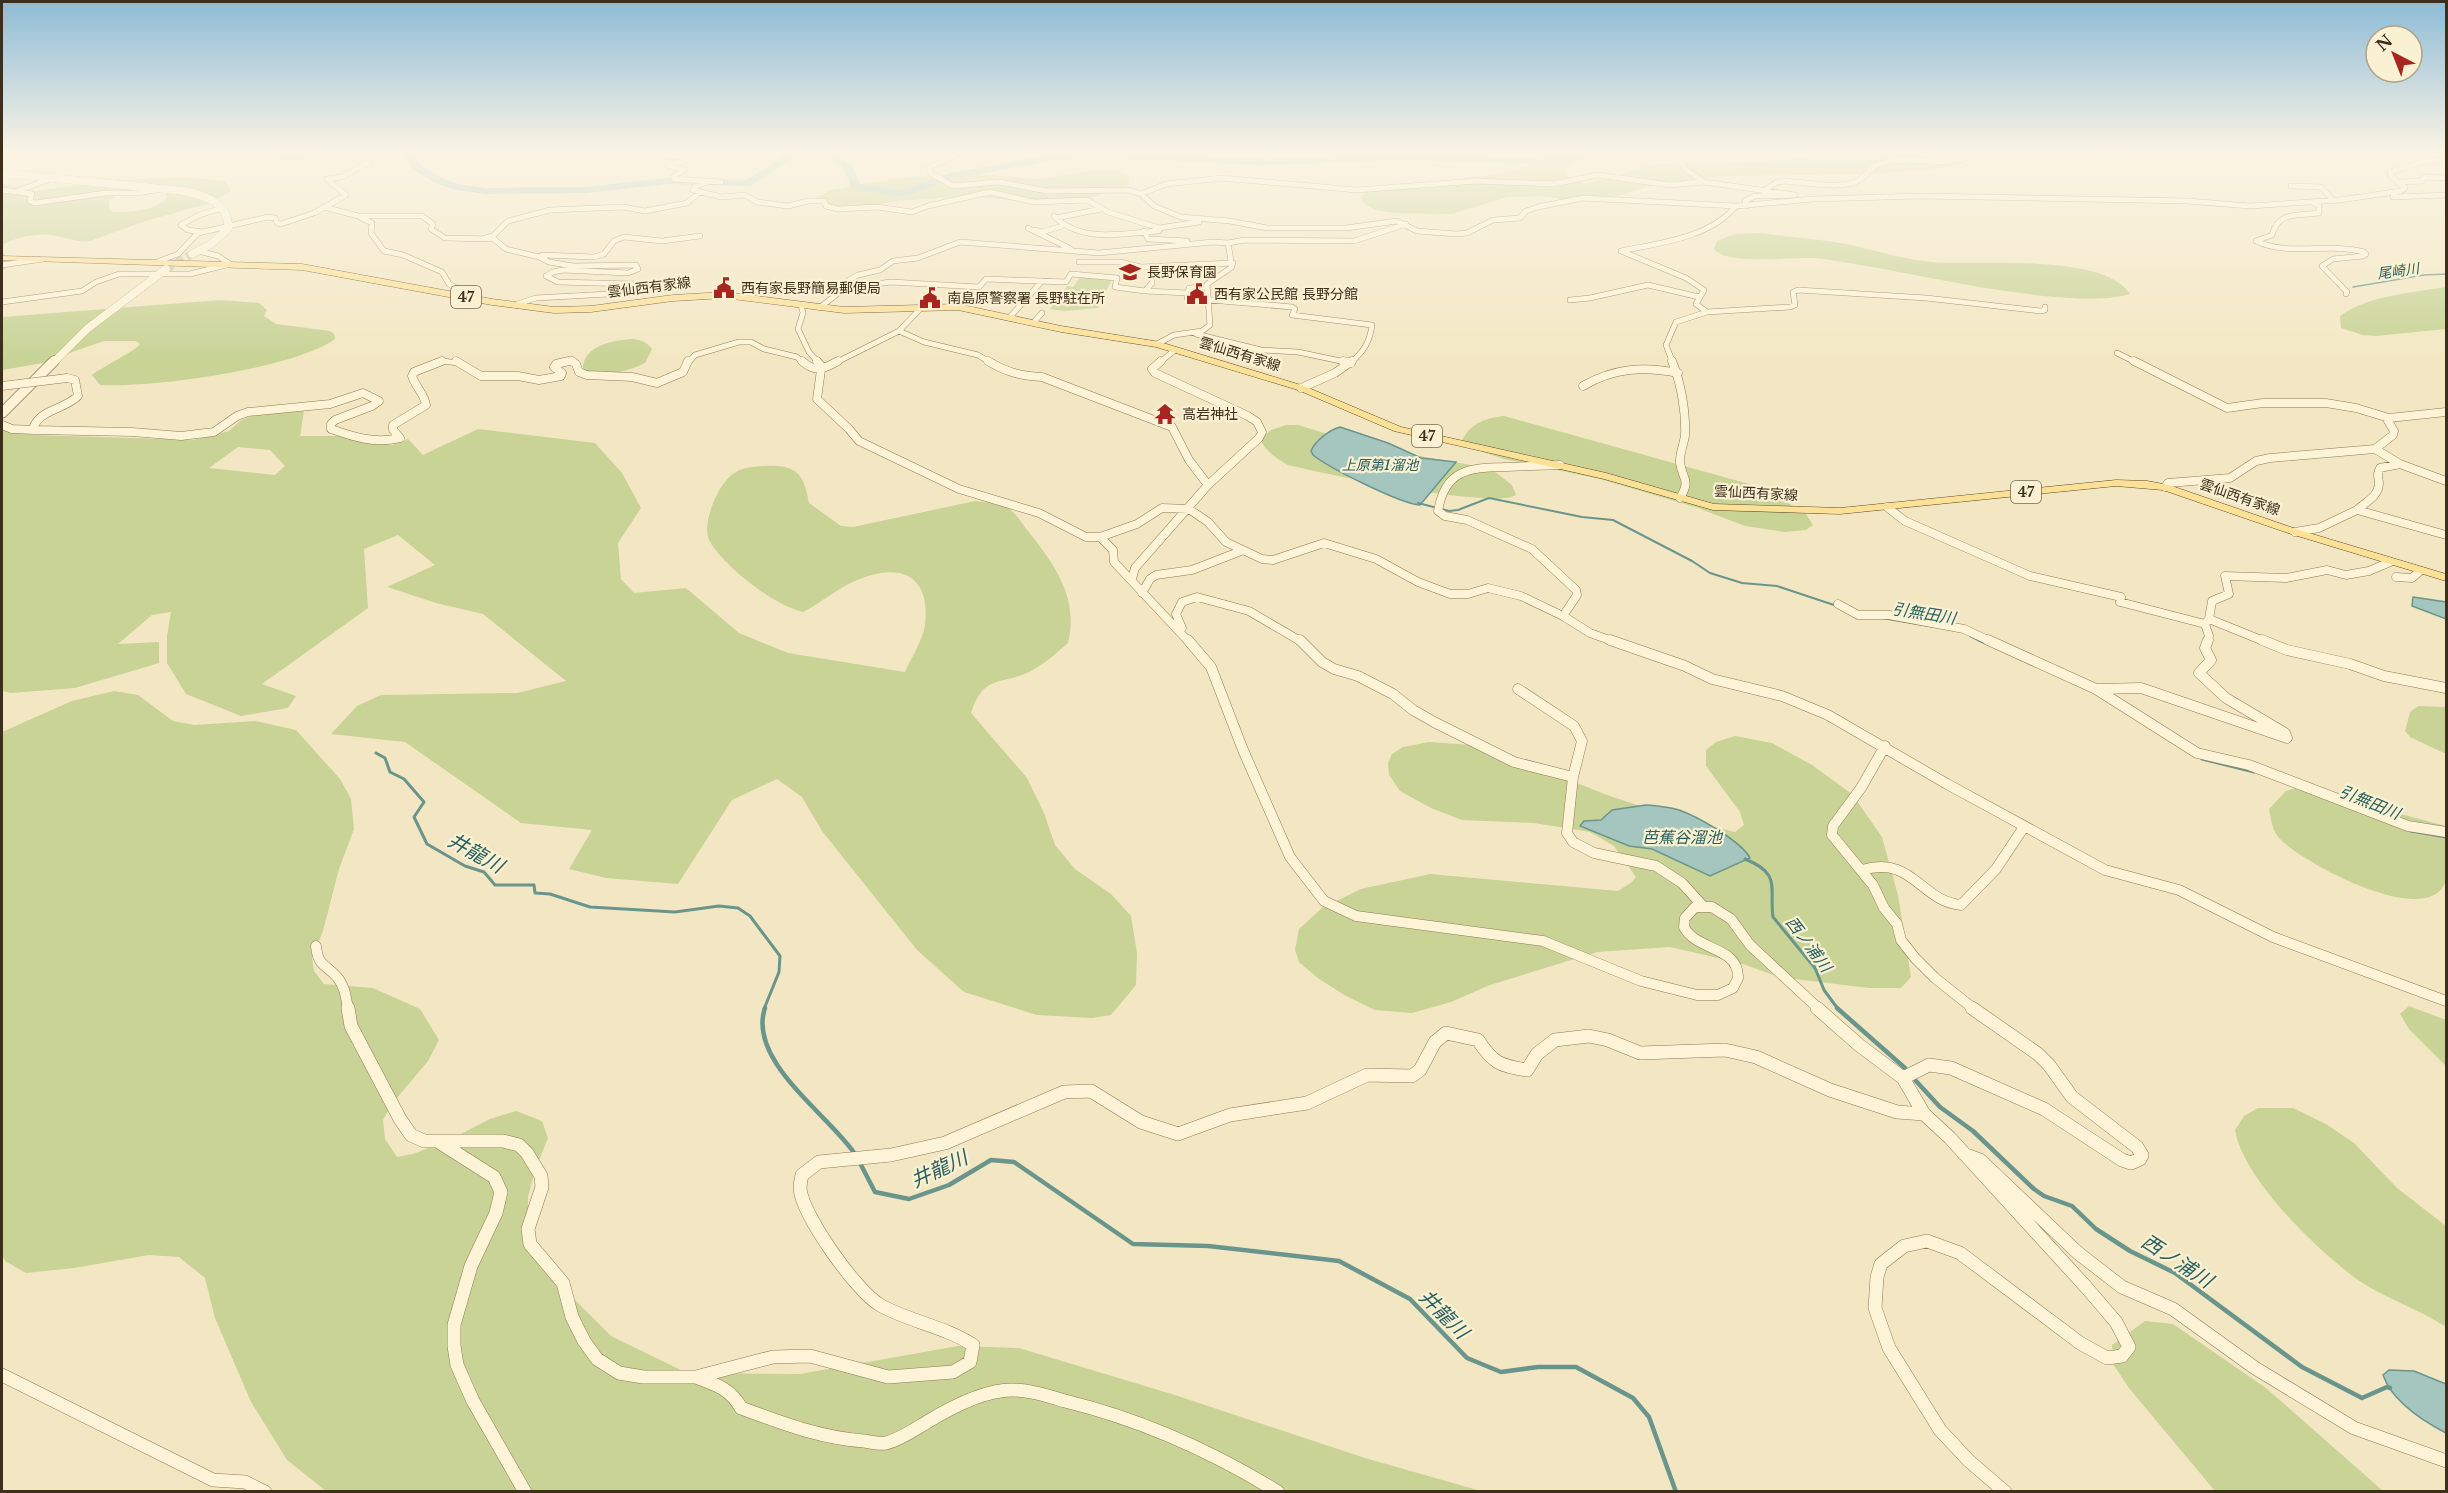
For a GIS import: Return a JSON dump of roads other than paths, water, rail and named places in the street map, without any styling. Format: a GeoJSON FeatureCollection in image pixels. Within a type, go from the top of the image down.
{"type":"FeatureCollection","features":[{"type":"Feature","properties":{"kind":"main road","name":"雲仙西有家線"},"geometry":{"type":"LineString","coordinates":[[2,258],[276,265],[330,271],[514,305],[572,310],[673,298],[724,295],[819,308],[958,307],[1033,323],[1157,344],[1301,388],[1398,429],[1606,476],[1713,507],[1840,512],[2116,483],[2147,484],[2165,487],[2295,532],[2446,578]]}},
{"type":"Feature","properties":{"kind":"street"},"geometry":{"type":"LineString","coordinates":[[190,221],[181,225],[188,230],[203,232]]}},
{"type":"Feature","properties":{"kind":"street"},"geometry":{"type":"LineString","coordinates":[[227,221],[229,225]]}},
{"type":"Feature","properties":{"kind":"street"},"geometry":{"type":"LineString","coordinates":[[157,262],[178,254],[197,234],[250,221]]}},
{"type":"Feature","properties":{"kind":"street"},"geometry":{"type":"LineString","coordinates":[[276,221],[281,224],[291,221]]}},
{"type":"Feature","properties":{"kind":"street"},"geometry":{"type":"LineString","coordinates":[[367,221],[372,223],[371,233],[384,251],[403,255],[442,272],[449,284],[463,292],[477,295],[475,299]]}},
{"type":"Feature","properties":{"kind":"street"},"geometry":{"type":"LineString","coordinates":[[428,221],[433,224],[431,229],[445,238],[485,238],[493,236],[509,221]]}},
{"type":"Feature","properties":{"kind":"street"},"geometry":{"type":"LineString","coordinates":[[1058,221],[1062,226]]}},
{"type":"Feature","properties":{"kind":"street"},"geometry":{"type":"LineString","coordinates":[[1136,221],[1166,228],[1201,221]]}},
{"type":"Feature","properties":{"kind":"street"},"geometry":{"type":"LineString","coordinates":[[1222,221],[1279,229],[1346,228],[1390,221],[1406,224],[1418,231],[1467,233],[1492,221]]}},
{"type":"Feature","properties":{"kind":"street"},"geometry":{"type":"LineString","coordinates":[[1707,312],[1695,304],[1704,289],[1693,281],[1621,251],[1683,238],[1719,221]]}},
{"type":"Feature","properties":{"kind":"street"},"geometry":{"type":"LineString","coordinates":[[2278,221],[2272,235],[2256,241],[2270,246],[2350,248],[2366,254],[2333,259],[2322,266],[2347,291],[2346,294]]}},
{"type":"Feature","properties":{"kind":"street"},"geometry":{"type":"LineString","coordinates":[[1144,231],[1148,239],[1228,243],[1245,240],[1354,241],[1406,224]]}},
{"type":"Feature","properties":{"kind":"street"},"geometry":{"type":"LineString","coordinates":[[195,253],[220,237],[229,225]]}},
{"type":"Feature","properties":{"kind":"street"},"geometry":{"type":"LineString","coordinates":[[1106,253],[1068,248],[1029,229],[1042,232],[1062,226],[1094,234],[1164,231],[1154,229],[1152,226]]}},
{"type":"Feature","properties":{"kind":"street"},"geometry":{"type":"LineString","coordinates":[[539,257],[549,254],[569,258],[598,257],[604,254],[614,241],[629,237],[662,241],[700,236]]}},
{"type":"Feature","properties":{"kind":"street"},"geometry":{"type":"LineString","coordinates":[[485,238],[499,242],[506,249],[562,264],[636,265],[638,269],[624,274],[550,272],[546,276],[558,282],[633,284],[639,288],[627,293],[530,299],[514,305]]}},
{"type":"Feature","properties":{"kind":"street"},"geometry":{"type":"LineString","coordinates":[[845,288],[849,280],[858,275],[880,270],[893,261],[918,258],[960,242],[1080,253],[1106,253],[1213,242]]}},
{"type":"Feature","properties":{"kind":"street"},"geometry":{"type":"LineString","coordinates":[[1196,334],[1210,325],[1207,301],[1209,282],[1228,270],[1233,263],[1228,243]]}},
{"type":"Feature","properties":{"kind":"street"},"geometry":{"type":"LineString","coordinates":[[195,253],[218,256],[230,264]]}},
{"type":"Feature","properties":{"kind":"street"},"geometry":{"type":"LineString","coordinates":[[2,265],[49,258]]}},
{"type":"Feature","properties":{"kind":"street"},"geometry":{"type":"LineString","coordinates":[[1079,262],[1120,262],[1137,267],[1233,263]]}},
{"type":"Feature","properties":{"kind":"street"},"geometry":{"type":"LineString","coordinates":[[2,302],[86,290],[96,282],[119,274],[190,274],[230,264]]}},
{"type":"Feature","properties":{"kind":"street"},"geometry":{"type":"LineString","coordinates":[[1145,291],[1152,283],[1152,266]]}},
{"type":"Feature","properties":{"kind":"street"},"geometry":{"type":"LineString","coordinates":[[2,413],[87,329],[166,269]]}},
{"type":"Feature","properties":{"kind":"street"},"geometry":{"type":"LineString","coordinates":[[819,308],[845,288],[891,282],[979,287],[986,279],[1066,282],[1071,274],[1117,278],[1115,287],[1145,291],[1188,292]]}},
{"type":"Feature","properties":{"kind":"street"},"geometry":{"type":"LineString","coordinates":[[1010,318],[1042,281]]}},
{"type":"Feature","properties":{"kind":"street"},"geometry":{"type":"LineString","coordinates":[[1570,300],[1590,299],[1619,290],[1651,285],[1699,297]]}},
{"type":"Feature","properties":{"kind":"street"},"geometry":{"type":"LineString","coordinates":[[1207,287],[1190,287],[1187,298],[1292,307],[1295,309],[1292,315],[1372,325],[1372,331],[1364,348],[1348,367],[1301,388]]}},
{"type":"Feature","properties":{"kind":"street"},"geometry":{"type":"LineString","coordinates":[[1680,498],[1686,488],[1687,479],[1680,463],[1686,434],[1678,374],[1666,345],[1676,322],[1707,312],[1790,307],[1795,305],[1793,292],[1798,290],[1926,298],[2041,311],[2045,311],[2045,307]]}},
{"type":"Feature","properties":{"kind":"street"},"geometry":{"type":"LineString","coordinates":[[801,306],[803,313],[798,329],[808,352],[822,369],[817,399],[824,408],[851,428],[864,445],[959,489],[1040,513],[1086,537],[1100,537],[1137,524],[1162,508],[1189,509],[1208,522],[1226,542],[1262,559],[1274,560],[1324,543],[1376,559],[1418,582],[1450,594],[1468,594],[1488,588],[1521,596],[1563,616],[1590,633],[1685,666],[1712,679],[1782,696],[1828,715],[1947,784],[2105,870],[2179,890],[2273,937],[2446,1001]]}},
{"type":"Feature","properties":{"kind":"street"},"geometry":{"type":"LineString","coordinates":[[2,425],[12,429],[132,432],[181,436],[214,432],[237,416],[248,412],[330,404],[363,393],[379,401],[372,406],[335,420],[330,429],[383,443],[400,438],[393,430],[393,425],[426,405],[426,401],[415,386],[412,376],[414,372],[443,361],[454,362],[481,376],[518,376],[539,380],[561,376],[562,373],[554,367],[556,364],[571,361],[576,364],[579,372],[587,375],[632,377],[657,383],[683,372],[689,360],[695,355],[745,341],[796,357],[809,368],[822,369],[899,331],[922,307]]}},
{"type":"Feature","properties":{"kind":"street"},"geometry":{"type":"LineString","coordinates":[[1033,323],[1042,313]]}},
{"type":"Feature","properties":{"kind":"street"},"geometry":{"type":"LineString","coordinates":[[899,331],[924,342],[978,356],[1002,370],[1021,376],[1042,377],[1172,427],[1189,460],[1208,485]]}},
{"type":"Feature","properties":{"kind":"street"},"geometry":{"type":"LineString","coordinates":[[1157,344],[1175,335],[1196,334],[1261,350],[1306,353],[1351,363]]}},
{"type":"Feature","properties":{"kind":"street"},"geometry":{"type":"LineString","coordinates":[[1132,579],[1135,568],[1208,485],[1259,438],[1261,427],[1248,416],[1155,373],[1152,369],[1156,364],[1175,350]]}},
{"type":"Feature","properties":{"kind":"street"},"geometry":{"type":"LineString","coordinates":[[2117,352],[2227,408],[2263,402],[2326,403],[2343,405],[2389,418],[2446,412]]}},
{"type":"Feature","properties":{"kind":"street"},"geometry":{"type":"LineString","coordinates":[[1583,386],[1601,375],[1614,371],[1650,368],[1678,374]]}},
{"type":"Feature","properties":{"kind":"street"},"geometry":{"type":"LineString","coordinates":[[2,386],[66,378],[75,380],[78,396],[73,401],[38,418],[35,422],[35,430]]}},
{"type":"Feature","properties":{"kind":"street"},"geometry":{"type":"LineString","coordinates":[[2165,487],[2168,483],[2230,478],[2256,461],[2270,458],[2375,449],[2393,435],[2394,431],[2388,421],[2389,418]]}},
{"type":"Feature","properties":{"kind":"street"},"geometry":{"type":"LineString","coordinates":[[2375,449],[2400,464],[2446,481]]}},
{"type":"Feature","properties":{"kind":"street"},"geometry":{"type":"LineString","coordinates":[[2295,532],[2319,528],[2356,510],[2377,494],[2379,485],[2377,474],[2380,468],[2400,464]]}},
{"type":"Feature","properties":{"kind":"street"},"geometry":{"type":"LineString","coordinates":[[1560,465],[1474,468],[1461,471],[1441,496],[1438,510],[1445,516],[1467,520],[1532,549],[1576,590],[1577,595],[1563,616]]}},
{"type":"Feature","properties":{"kind":"street"},"geometry":{"type":"LineString","coordinates":[[1887,507],[1905,521],[2030,576],[2121,597],[2120,602],[2207,622],[2287,650],[2350,664],[2384,676],[2446,688]]}},
{"type":"Feature","properties":{"kind":"street"},"geometry":{"type":"LineString","coordinates":[[2356,510],[2446,535]]}},
{"type":"Feature","properties":{"kind":"street"},"geometry":{"type":"LineString","coordinates":[[1100,537],[1113,550],[1114,562],[1181,632],[1211,668],[1243,750],[1290,857],[1324,901],[1356,916],[1543,941],[1566,949],[1602,967],[1656,986],[1698,996],[1718,996],[1730,992],[1739,977],[1737,967],[1732,960],[1720,951],[1698,943],[1685,933],[1685,918],[1689,911],[1702,905],[1712,907],[1731,919],[1750,945],[1859,1045],[1903,1078],[1924,1114],[2086,1287],[2116,1322],[2128,1347],[2122,1356],[2107,1358],[2080,1343],[1960,1253],[1927,1241],[1904,1246],[1881,1264],[1877,1277],[1875,1308],[1889,1348],[1940,1430],[1968,1460],[2005,1491]]}},
{"type":"Feature","properties":{"kind":"street"},"geometry":{"type":"LineString","coordinates":[[1142,592],[1150,579],[1156,575],[1192,570],[1241,551]]}},
{"type":"Feature","properties":{"kind":"street"},"geometry":{"type":"LineString","coordinates":[[2096,689],[2141,688],[2287,738],[2285,733],[2226,698],[2199,673],[2211,660],[2205,648],[2209,636],[2207,622],[2212,601],[2229,594],[2225,576],[2286,578],[2326,570],[2346,575],[2369,571],[2390,562]]}},
{"type":"Feature","properties":{"kind":"street"},"geometry":{"type":"LineString","coordinates":[[2396,577],[2412,578],[2420,571]]}},
{"type":"Feature","properties":{"kind":"street"},"geometry":{"type":"LineString","coordinates":[[1181,632],[1182,625],[1176,614],[1182,602],[1190,598],[1204,598],[1249,611],[1299,639],[1328,665],[1358,676],[1393,694],[1413,710],[1434,722],[1514,762],[1573,777]]}},
{"type":"Feature","properties":{"kind":"street"},"geometry":{"type":"LineString","coordinates":[[1838,604],[1858,615],[1889,615],[1964,629],[2096,689],[2197,753],[2249,765],[2361,806],[2408,826],[2446,832]]}},
{"type":"Feature","properties":{"kind":"street"},"geometry":{"type":"LineString","coordinates":[[1518,690],[1574,726],[1580,733],[1582,741],[1573,777],[1567,833],[1569,839],[1602,855],[1655,866],[1692,890],[1702,905]]}},
{"type":"Feature","properties":{"kind":"street"},"geometry":{"type":"LineString","coordinates":[[1885,746],[1861,788],[1831,830],[1836,842],[1873,885],[1884,908],[1897,924],[1901,940],[1915,958],[1935,978],[1979,1013],[2038,1054],[2049,1065],[2072,1097],[2137,1147],[2142,1155],[2140,1160],[2131,1163],[2122,1160],[2044,1109],[1951,1068],[1929,1065],[1903,1078]]}},
{"type":"Feature","properties":{"kind":"street"},"geometry":{"type":"LineString","coordinates":[[1862,870],[1880,864],[1894,867],[1918,880],[1950,903],[1961,905],[1981,888],[2013,846],[2024,827]]}},
{"type":"Feature","properties":{"kind":"street"},"geometry":{"type":"LineString","coordinates":[[316,946],[321,964],[337,976],[344,987],[351,1026],[400,1119],[411,1134],[424,1141],[503,1141],[519,1145],[527,1153],[541,1176],[542,1187],[528,1229],[530,1244],[563,1283],[572,1317],[597,1359],[619,1374],[644,1377],[696,1377],[773,1357],[810,1356],[888,1377],[953,1372],[970,1362],[973,1345],[959,1334],[878,1304],[842,1266],[805,1205],[800,1188],[802,1175],[819,1162],[891,1155],[945,1143],[1064,1092],[1091,1091],[1141,1122],[1179,1134],[1230,1115],[1307,1103],[1367,1075],[1412,1076],[1420,1070],[1435,1042],[1446,1033],[1466,1035],[1478,1040],[1489,1058],[1504,1067],[1527,1070],[1538,1053],[1555,1040],[1589,1036],[1608,1040],[1640,1053],[1725,1050],[1755,1057],[1830,1090],[1897,1112],[1924,1114]]}},
{"type":"Feature","properties":{"kind":"street"},"geometry":{"type":"LineString","coordinates":[[439,1142],[494,1177],[501,1192],[495,1213],[471,1266],[454,1325],[454,1346],[457,1365],[473,1401],[525,1491]]}},
{"type":"Feature","properties":{"kind":"street"},"geometry":{"type":"LineString","coordinates":[[1962,1153],[1980,1160],[2078,1253],[2122,1287],[2173,1309],[2255,1368],[2354,1428],[2446,1461]]}},
{"type":"Feature","properties":{"kind":"street"},"geometry":{"type":"LineString","coordinates":[[2,1375],[213,1480],[245,1482],[265,1491]]}},
{"type":"Feature","properties":{"kind":"street"},"geometry":{"type":"LineString","coordinates":[[696,1377],[719,1385],[735,1397],[741,1408],[807,1432],[835,1439],[885,1443],[982,1396],[1010,1390],[1034,1393],[1113,1414],[1241,1469],[1278,1491]]}},
{"type":"Feature","properties":{"kind":"water","name":"上原第1溜池"},"geometry":{"type":"Polygon","coordinates":[[[1340,427],[1388,443],[1421,458],[1456,462],[1420,505],[1411,503],[1365,485],[1313,455],[1311,451],[1319,440],[1340,427]]]}},
{"type":"Feature","properties":{"kind":"water"},"geometry":{"type":"Polygon","coordinates":[[[2413,597],[2446,602],[2446,619],[2412,606],[2413,597]]]}},
{"type":"Feature","properties":{"kind":"water","name":"芭蕉谷溜池"},"geometry":{"type":"Polygon","coordinates":[[[1646,805],[1675,809],[1697,818],[1729,837],[1750,858],[1710,876],[1652,849],[1629,846],[1580,826],[1584,821],[1601,820],[1612,810],[1646,805]]]}},
{"type":"Feature","properties":{"kind":"water"},"geometry":{"type":"Polygon","coordinates":[[[2389,1370],[2414,1371],[2446,1384],[2446,1433],[2428,1423],[2401,1402],[2383,1375],[2389,1370]]]}},
{"type":"Feature","properties":{"kind":"waterway","name":"尾崎川"},"geometry":{"type":"LineString","coordinates":[[2353,287],[2424,275],[2446,274]]}},
{"type":"Feature","properties":{"kind":"waterway","name":"引無田川"},"geometry":{"type":"LineString","coordinates":[[1418,503],[1449,511],[1458,510],[1489,498],[1582,517],[1613,520],[1692,561],[1710,573],[1742,583],[1777,586],[1837,606]]}},
{"type":"Feature","properties":{"kind":"waterway","name":"引無田川"},"geometry":{"type":"LineString","coordinates":[[1882,618],[1935,627]]}},
{"type":"Feature","properties":{"kind":"waterway","name":"引無田川"},"geometry":{"type":"LineString","coordinates":[[1970,636],[1982,642]]}},
{"type":"Feature","properties":{"kind":"waterway","name":"引無田川"},"geometry":{"type":"LineString","coordinates":[[1979,640],[1985,643]]}},
{"type":"Feature","properties":{"kind":"waterway","name":"井龍川"},"geometry":{"type":"LineString","coordinates":[[376,753],[385,758],[390,772],[404,779],[424,802],[414,817],[427,844],[465,866],[484,872],[495,885],[534,885],[535,893],[550,894],[590,907],[675,912],[719,906],[738,908],[750,916],[780,956],[779,972],[764,1009]]}},
{"type":"Feature","properties":{"kind":"waterway","name":"引無田川"},"geometry":{"type":"LineString","coordinates":[[2202,759],[2254,772]]}},
{"type":"Feature","properties":{"kind":"waterway","name":"引無田川"},"geometry":{"type":"LineString","coordinates":[[2411,831],[2446,837]]}},
{"type":"Feature","properties":{"kind":"waterway","name":"西ノ浦川"},"geometry":{"type":"LineString","coordinates":[[1745,859],[1757,865],[1769,876],[1773,917],[1815,968],[1824,990],[1838,1009]]}},
{"type":"Feature","properties":{"kind":"waterway","name":"井龍川"},"geometry":{"type":"LineString","coordinates":[[765,1008],[763,1028],[768,1048],[779,1067],[855,1154]]}},
{"type":"Feature","properties":{"kind":"waterway","name":"西ノ浦川"},"geometry":{"type":"LineString","coordinates":[[1838,1009],[1905,1068]]}},
{"type":"Feature","properties":{"kind":"waterway","name":"西ノ浦川"},"geometry":{"type":"LineString","coordinates":[[1916,1081],[1940,1107],[1973,1131],[2034,1189],[2044,1196],[2072,1206],[2096,1229],[2130,1251],[2175,1273],[2302,1367],[2362,1398],[2387,1387],[2390,1388]]}},
{"type":"Feature","properties":{"kind":"waterway","name":"井龍川"},"geometry":{"type":"LineString","coordinates":[[860,1163],[875,1192],[909,1199],[949,1185],[991,1160],[1014,1162],[1133,1244],[1208,1246],[1339,1261],[1410,1299],[1467,1358],[1501,1372],[1538,1367],[1576,1367],[1633,1398],[1649,1417],[1676,1492]]}},
{"type":"Feature","properties":{"kind":"tunnel"},"geometry":{"type":"LineString","coordinates":[[166,269],[192,254]]}},
{"type":"Feature","properties":{"kind":"place","name":"長野保育園"},"geometry":{"type":"Point","coordinates":[1130,272]}},
{"type":"Feature","properties":{"kind":"place","name":"西有家長野簡易郵便局"},"geometry":{"type":"Point","coordinates":[724,288]}},
{"type":"Feature","properties":{"kind":"place","name":"西有家公民館 長野分館"},"geometry":{"type":"Point","coordinates":[1197,294]}},
{"type":"Feature","properties":{"kind":"place","name":"南島原警察署 長野駐在所"},"geometry":{"type":"Point","coordinates":[930,298]}},
{"type":"Feature","properties":{"kind":"place","name":"高岩神社"},"geometry":{"type":"Point","coordinates":[1165,414]}}]}
